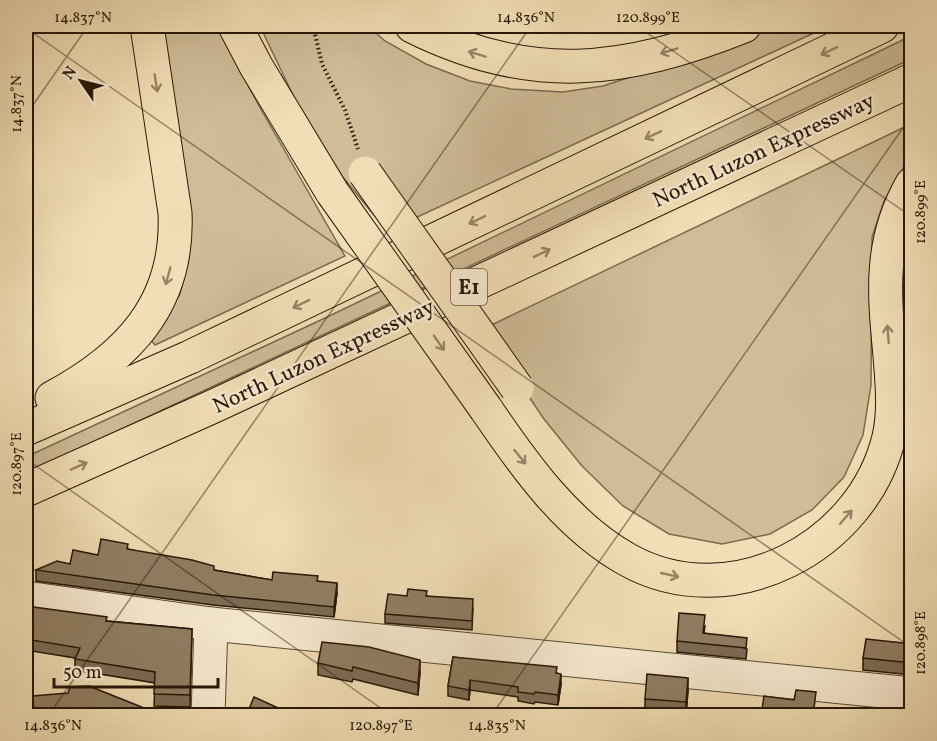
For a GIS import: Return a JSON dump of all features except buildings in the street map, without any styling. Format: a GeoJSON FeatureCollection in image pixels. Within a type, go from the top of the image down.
{"type":"FeatureCollection","features":[{"type":"Feature","properties":{"kind":"highway"},"geometry":{"type":"LineString","coordinates":[[26,412],[93,374],[112,359],[148,320],[168,279],[176,235],[147,26]]}},
{"type":"Feature","properties":{"kind":"highway"},"geometry":{"type":"LineString","coordinates":[[235,26],[261,75],[332,192],[513,448],[558,503],[582,525],[628,560],[660,573],[712,581],[743,578],[777,567],[823,540],[857,504],[882,458],[889,436],[892,379],[884,291],[885,264],[897,216],[912,183]]}},
{"type":"Feature","properties":{"kind":"highway"},"geometry":{"type":"LineString","coordinates":[[412,26],[461,49],[484,56],[541,66],[573,68],[619,64],[664,53],[744,26]]}},
{"type":"Feature","properties":{"kind":"highway","name":"E1"},"geometry":{"type":"LineString","coordinates":[[26,429],[190,357],[882,26]]}},
{"type":"Feature","properties":{"kind":"highway","name":"North Luzon Expressway"},"geometry":{"type":"LineString","coordinates":[[26,490],[214,406],[912,80]]}},
{"type":"Feature","properties":{"kind":"highway"},"geometry":{"type":"LineString","coordinates":[[365,173],[517,388]]}},
{"type":"Feature","properties":{"kind":"street"},"geometry":{"type":"LineString","coordinates":[[26,598],[211,624],[912,694]]}},
{"type":"Feature","properties":{"kind":"street"},"geometry":{"type":"LineString","coordinates":[[208,716],[211,624]]}},
{"type":"Feature","properties":{"kind":"path"},"geometry":{"type":"LineString","coordinates":[[313,26],[322,64],[345,110],[365,173]]}},
{"type":"Feature","properties":{"kind":"shaded area"},"geometry":{"type":"Polygon","coordinates":[[[160,26],[217,26],[258,104],[345,256],[155,345],[151,340],[180,294],[189,257],[187,214],[160,26]]]}},
{"type":"Feature","properties":{"kind":"shaded area"},"geometry":{"type":"Polygon","coordinates":[[[260,26],[368,26],[385,41],[426,64],[470,81],[511,89],[563,92],[603,86],[643,73],[766,26],[829,26],[387,231],[342,176],[301,112],[260,26]]]}},
{"type":"Feature","properties":{"kind":"shaded area"},"geometry":{"type":"Polygon","coordinates":[[[911,36],[911,59],[26,474],[26,457],[323,319],[911,36]]]}},
{"type":"Feature","properties":{"kind":"shaded area"},"geometry":{"type":"Polygon","coordinates":[[[911,124],[911,154],[884,201],[872,237],[871,385],[863,435],[844,477],[812,510],[770,534],[722,544],[669,534],[623,506],[582,466],[544,419],[483,329],[911,124]]]}}]}
